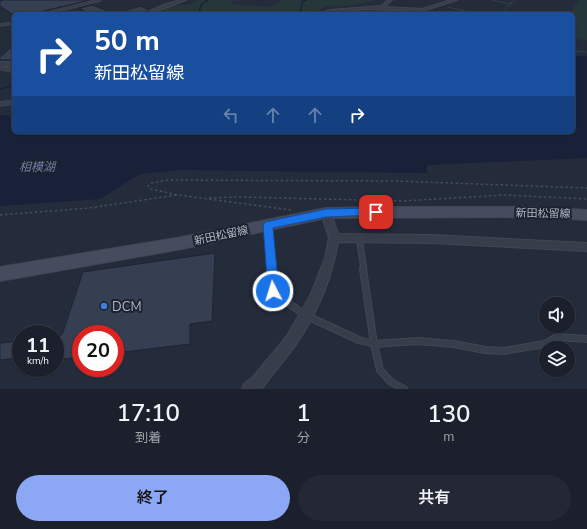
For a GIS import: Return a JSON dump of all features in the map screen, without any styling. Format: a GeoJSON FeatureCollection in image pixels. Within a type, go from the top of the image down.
{"type":"FeatureCollection","features":[{"type":"Feature","properties":{"kind":"main road","name":"新田松留線"},"geometry":{"type":"LineString","coordinates":[[0,274],[182,243],[326,213],[536,212],[587,215]]}},
{"type":"Feature","properties":{"kind":"street"},"geometry":{"type":"LineString","coordinates":[[149,12],[167,4],[184,0]]}},
{"type":"Feature","properties":{"kind":"street"},"geometry":{"type":"LineString","coordinates":[[326,12],[382,7],[390,0]]}},
{"type":"Feature","properties":{"kind":"street"},"geometry":{"type":"LineString","coordinates":[[363,8],[422,10],[455,0]]}},
{"type":"Feature","properties":{"kind":"street"},"geometry":{"type":"LineString","coordinates":[[0,64],[12,64]]}},
{"type":"Feature","properties":{"kind":"street"},"geometry":{"type":"LineString","coordinates":[[249,389],[258,382],[287,346],[307,316],[315,300],[330,258],[334,238],[326,213]]}},
{"type":"Feature","properties":{"kind":"street"},"geometry":{"type":"LineString","coordinates":[[334,238],[359,237],[587,247]]}},
{"type":"Feature","properties":{"kind":"lane"},"geometry":{"type":"LineString","coordinates":[[52,12],[100,0]]}},
{"type":"Feature","properties":{"kind":"lane"},"geometry":{"type":"LineString","coordinates":[[0,25],[12,23]]}},
{"type":"Feature","properties":{"kind":"lane"},"geometry":{"type":"LineString","coordinates":[[0,68],[12,71]]}},
{"type":"Feature","properties":{"kind":"lane"},"geometry":{"type":"LineString","coordinates":[[0,104],[12,102]]}},
{"type":"Feature","properties":{"kind":"lane"},"geometry":{"type":"LineString","coordinates":[[268,225],[273,291],[276,295],[307,316],[359,340],[374,344],[417,341],[454,344],[485,350],[504,351],[545,344],[557,337],[587,339]]}},
{"type":"Feature","properties":{"kind":"lane"},"geometry":{"type":"LineString","coordinates":[[359,237],[374,344],[380,370],[391,382],[404,389]]}},
{"type":"Feature","properties":{"kind":"path"},"geometry":{"type":"LineString","coordinates":[[492,0],[511,4]]}},
{"type":"Feature","properties":{"kind":"path"},"geometry":{"type":"LineString","coordinates":[[503,12],[514,0]]}},
{"type":"Feature","properties":{"kind":"path"},"geometry":{"type":"LineString","coordinates":[[437,5],[469,12]]}},
{"type":"Feature","properties":{"kind":"path"},"geometry":{"type":"LineString","coordinates":[[575,51],[587,52]]}},
{"type":"Feature","properties":{"kind":"path"},"geometry":{"type":"LineString","coordinates":[[292,210],[178,195],[151,189],[148,186],[151,183],[168,180],[402,182],[587,188]]}},
{"type":"Feature","properties":{"kind":"path"},"geometry":{"type":"LineString","coordinates":[[0,215],[90,208],[178,195]]}},
{"type":"Feature","properties":{"kind":"path"},"geometry":{"type":"LineString","coordinates":[[203,199],[240,197],[402,201],[505,195],[587,199]]}},
{"type":"Feature","properties":{"kind":"shaded area"},"geometry":{"type":"Polygon","coordinates":[[[199,0],[234,0],[230,4],[269,7],[283,0],[378,0],[355,5],[327,6],[317,12],[160,12],[171,6],[191,4],[199,0]]]}},
{"type":"Feature","properties":{"kind":"shaded area"},"geometry":{"type":"Polygon","coordinates":[[[580,0],[587,0],[587,40],[575,39],[575,12],[572,12],[573,7],[580,0]]]}},
{"type":"Feature","properties":{"kind":"water","name":"相模湖"},"geometry":{"type":"Polygon","coordinates":[[[575,56],[587,56],[587,158],[427,165],[427,173],[181,170],[140,174],[100,199],[0,206],[0,115],[12,116],[12,134],[575,134],[575,56]]]}},
{"type":"Feature","properties":{"kind":"building"},"geometry":{"type":"Polygon","coordinates":[[[0,1],[86,1],[42,12],[12,12],[12,14],[0,6],[0,1]]]}},
{"type":"Feature","properties":{"kind":"building"},"geometry":{"type":"Polygon","coordinates":[[[93,5],[109,12],[86,12],[79,8],[93,5]]]}},
{"type":"Feature","properties":{"kind":"building"},"geometry":{"type":"Polygon","coordinates":[[[141,6],[149,10],[144,12],[120,12],[141,6]]]}},
{"type":"Feature","properties":{"kind":"building"},"geometry":{"type":"Polygon","coordinates":[[[12,47],[12,60],[0,60],[0,57],[12,47]]]}},
{"type":"Feature","properties":{"kind":"building"},"geometry":{"type":"Polygon","coordinates":[[[215,253],[212,321],[190,324],[190,344],[124,352],[124,325],[72,325],[72,358],[64,359],[64,329],[83,272],[215,253]]]}},
{"type":"Feature","properties":{"kind":"building"},"geometry":{"type":"Polygon","coordinates":[[[12,342],[12,359],[0,360],[0,343],[12,342]]]}},
{"type":"Feature","properties":{"kind":"waterway"},"geometry":{"type":"LineString","coordinates":[[199,12],[201,5],[208,0]]}},
{"type":"Feature","properties":{"kind":"waterway"},"geometry":{"type":"LineString","coordinates":[[298,12],[301,10],[302,2],[306,0]]}},
{"type":"Feature","properties":{"kind":"waterway"},"geometry":{"type":"LineString","coordinates":[[0,89],[12,86]]}},
{"type":"Feature","properties":{"kind":"place","name":"DCM"},"geometry":{"type":"Point","coordinates":[104,306]}},
{"type":"Feature","properties":{"kind":"route"},"geometry":{"type":"LineString","coordinates":[[273,291],[268,225],[326,213],[376,212]]}}]}
